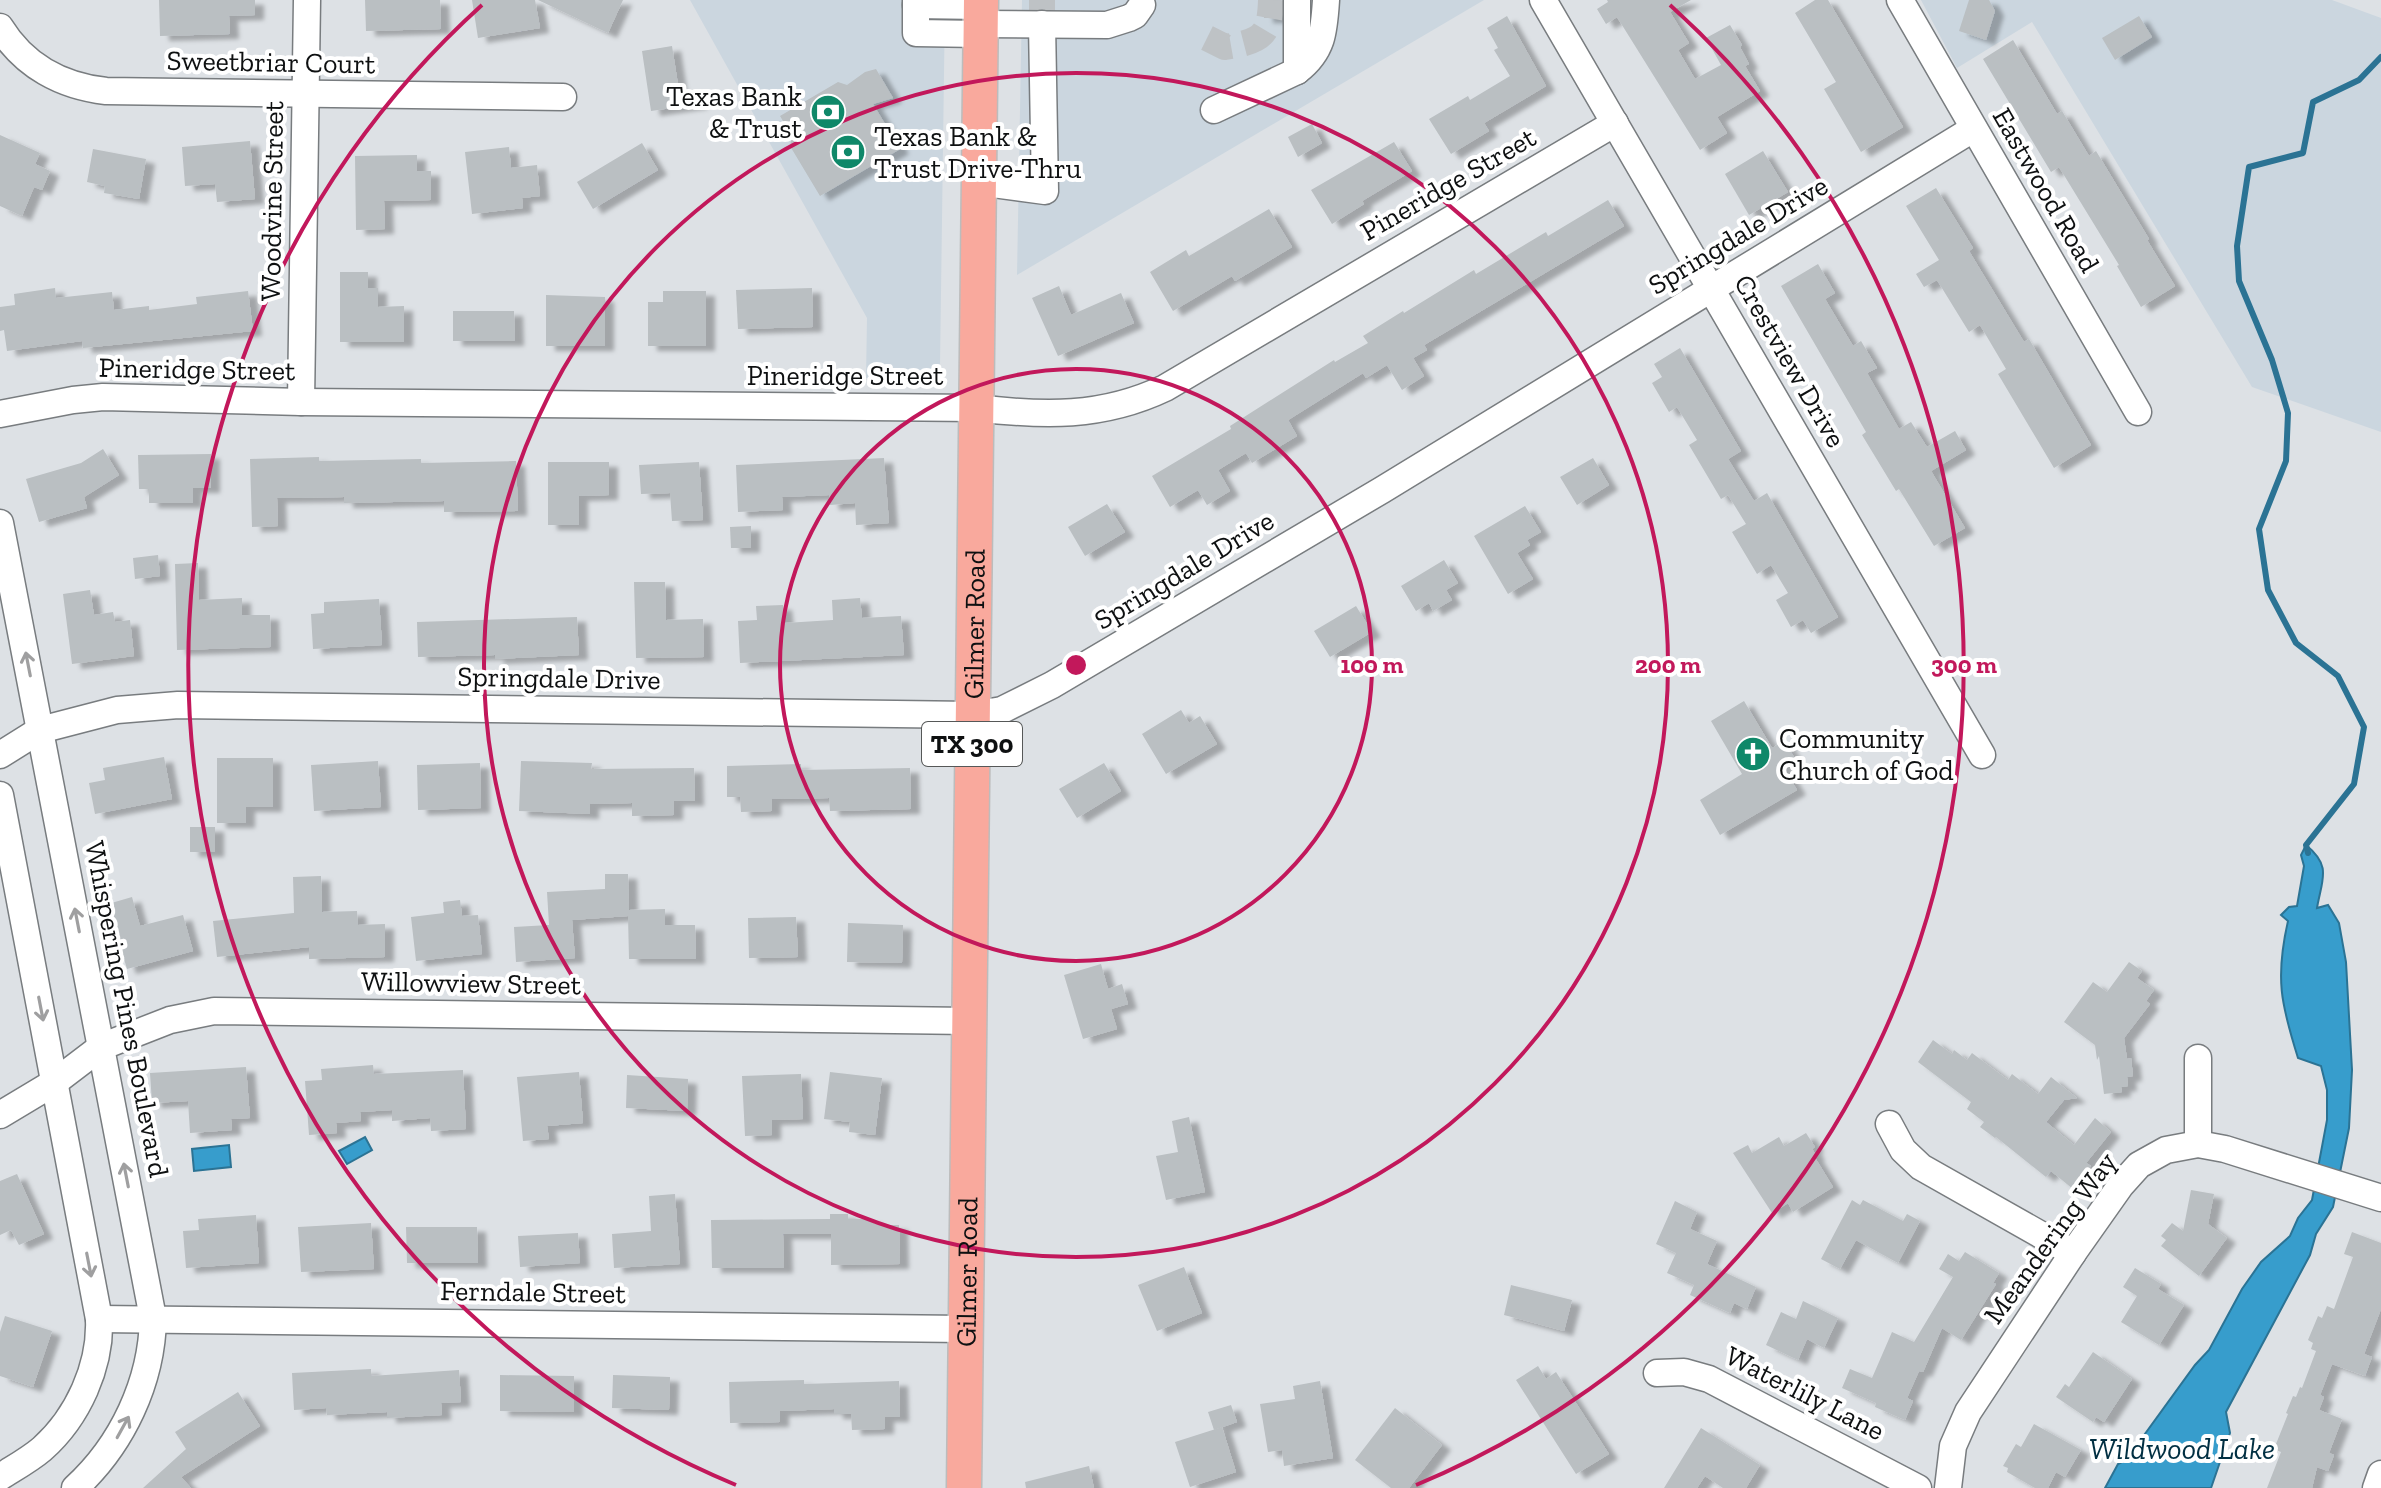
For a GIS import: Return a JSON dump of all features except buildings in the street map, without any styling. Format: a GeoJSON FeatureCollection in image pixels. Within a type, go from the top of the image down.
{"type":"FeatureCollection","features":[{"type":"Feature","properties":{"kind":"main road","name":"Gilmer Road"},"geometry":{"type":"LineString","coordinates":[[964,1488],[980,16]]}},
{"type":"Feature","properties":{"kind":"street","name":"Woodvine Street"},"geometry":{"type":"LineString","coordinates":[[301,402],[307,0]]}},
{"type":"Feature","properties":{"kind":"street"},"geometry":{"type":"LineString","coordinates":[[1297,0],[1297,71]]}},
{"type":"Feature","properties":{"kind":"street"},"geometry":{"type":"LineString","coordinates":[[1214,110],[1297,71],[1322,40],[1326,0]]}},
{"type":"Feature","properties":{"kind":"street","name":"Crestview Drive"},"geometry":{"type":"LineString","coordinates":[[1543,0],[1982,755]]}},
{"type":"Feature","properties":{"kind":"street","name":"Eastwood Road"},"geometry":{"type":"LineString","coordinates":[[1900,0],[2138,412]]}},
{"type":"Feature","properties":{"kind":"street"},"geometry":{"type":"LineString","coordinates":[[916,3],[916,33],[980,16],[1042,24],[1115,24],[1135,15],[1142,5]]}},
{"type":"Feature","properties":{"kind":"street"},"geometry":{"type":"LineString","coordinates":[[978,182],[1045,191],[1042,24]]}},
{"type":"Feature","properties":{"kind":"street","name":"Sweetbriar Court"},"geometry":{"type":"LineString","coordinates":[[0,27],[16,49],[38,68],[52,77],[88,89],[563,97]]}},
{"type":"Feature","properties":{"kind":"street","name":"Pineridge Street"},"geometry":{"type":"LineString","coordinates":[[0,414],[103,397],[301,402],[976,408],[1017,413],[1080,413],[1106,409],[1154,393],[1615,123]]}},
{"type":"Feature","properties":{"kind":"street","name":"Springdale Drive"},"geometry":{"type":"LineString","coordinates":[[0,755],[40,730],[117,710],[178,705],[972,715],[1002,710],[1052,685],[1382,490],[1973,129]]}},
{"type":"Feature","properties":{"kind":"street","name":"Whispering Pines Boulevard"},"geometry":{"type":"LineString","coordinates":[[0,523],[153,1318],[149,1358],[133,1408],[103,1459],[75,1488]]}},
{"type":"Feature","properties":{"kind":"street"},"geometry":{"type":"LineString","coordinates":[[0,795],[100,1336],[88,1381],[75,1408],[45,1446],[0,1477]]}},
{"type":"Feature","properties":{"kind":"street","name":"Willowview Street"},"geometry":{"type":"LineString","coordinates":[[0,1115],[55,1082],[101,1047],[170,1020],[214,1011],[969,1021]]}},
{"type":"Feature","properties":{"kind":"street"},"geometry":{"type":"LineString","coordinates":[[2198,1058],[2198,1144]]}},
{"type":"Feature","properties":{"kind":"street"},"geometry":{"type":"LineString","coordinates":[[1889,1124],[1899,1145],[1914,1162],[2073,1253]]}},
{"type":"Feature","properties":{"kind":"street","name":"Meandering Way"},"geometry":{"type":"LineString","coordinates":[[1948,1488],[1953,1446],[1968,1412],[2073,1253],[2121,1185],[2139,1165],[2166,1150],[2198,1144],[2225,1149],[2381,1198]]}},
{"type":"Feature","properties":{"kind":"street","name":"Ferndale Street"},"geometry":{"type":"LineString","coordinates":[[99,1319],[965,1329]]}},
{"type":"Feature","properties":{"kind":"street","name":"Waterlily Lane"},"geometry":{"type":"LineString","coordinates":[[1657,1373],[1684,1372],[1709,1379],[1918,1488]]}},
{"type":"Feature","properties":{"kind":"street"},"geometry":{"type":"LineString","coordinates":[[2376,1488],[2381,1474]]}},
{"type":"Feature","properties":{"kind":"shaded area"},"geometry":{"type":"Polygon","coordinates":[[[690,0],[945,0],[940,366],[928,378],[866,378],[867,318],[690,0]]]}},
{"type":"Feature","properties":{"kind":"shaded area"},"geometry":{"type":"Polygon","coordinates":[[[1022,0],[1484,0],[1017,275],[1022,0]]]}},
{"type":"Feature","properties":{"kind":"shaded area"},"geometry":{"type":"Polygon","coordinates":[[[1921,0],[2332,0],[2381,18],[2381,432],[2252,387],[2032,22],[1957,68],[1921,0]]]}},
{"type":"Feature","properties":{"kind":"water","name":"Wildwood Lake"},"geometry":{"type":"Polygon","coordinates":[[[2306,845],[2322,867],[2323,881],[2317,908],[2328,905],[2339,923],[2346,962],[2352,1070],[2349,1128],[2333,1207],[2316,1234],[2310,1255],[2226,1412],[2230,1433],[2211,1488],[2105,1488],[2118,1464],[2126,1460],[2209,1350],[2242,1289],[2261,1262],[2290,1236],[2298,1218],[2312,1200],[2327,1120],[2327,1090],[2321,1066],[2298,1058],[2287,1022],[2281,975],[2288,921],[2281,915],[2289,907],[2297,906],[2304,866],[2301,855],[2306,845]]]}},
{"type":"Feature","properties":{"kind":"water"},"geometry":{"type":"Polygon","coordinates":[[[365,1137],[372,1150],[347,1164],[339,1151],[365,1137]]]}},
{"type":"Feature","properties":{"kind":"water"},"geometry":{"type":"Polygon","coordinates":[[[229,1145],[231,1167],[194,1171],[192,1149],[229,1145]]]}},
{"type":"Feature","properties":{"kind":"waterway"},"geometry":{"type":"LineString","coordinates":[[2308,853],[2306,845],[2354,784],[2364,727],[2338,676],[2296,643],[2268,590],[2259,529],[2286,461],[2288,413],[2272,360],[2239,281],[2237,246],[2249,167],[2303,153],[2313,102],[2359,80],[2381,57]]}},
{"type":"Feature","properties":{"kind":"tunnel"},"geometry":{"type":"LineString","coordinates":[[1042,0],[1042,24]]}},
{"type":"Feature","properties":{"kind":"tunnel"},"geometry":{"type":"LineString","coordinates":[[1207,38],[1225,47],[1255,39],[1265,30],[1271,0]]}},
{"type":"Feature","properties":{"kind":"place","name":"Texas Bank & Trust"},"geometry":{"type":"Point","coordinates":[828,112]}},
{"type":"Feature","properties":{"kind":"place","name":"Texas Bank & Trust Drive-Thru"},"geometry":{"type":"Point","coordinates":[848,152]}},
{"type":"Feature","properties":{"kind":"place","name":"Community Church of God"},"geometry":{"type":"Point","coordinates":[1753,754]}}]}
